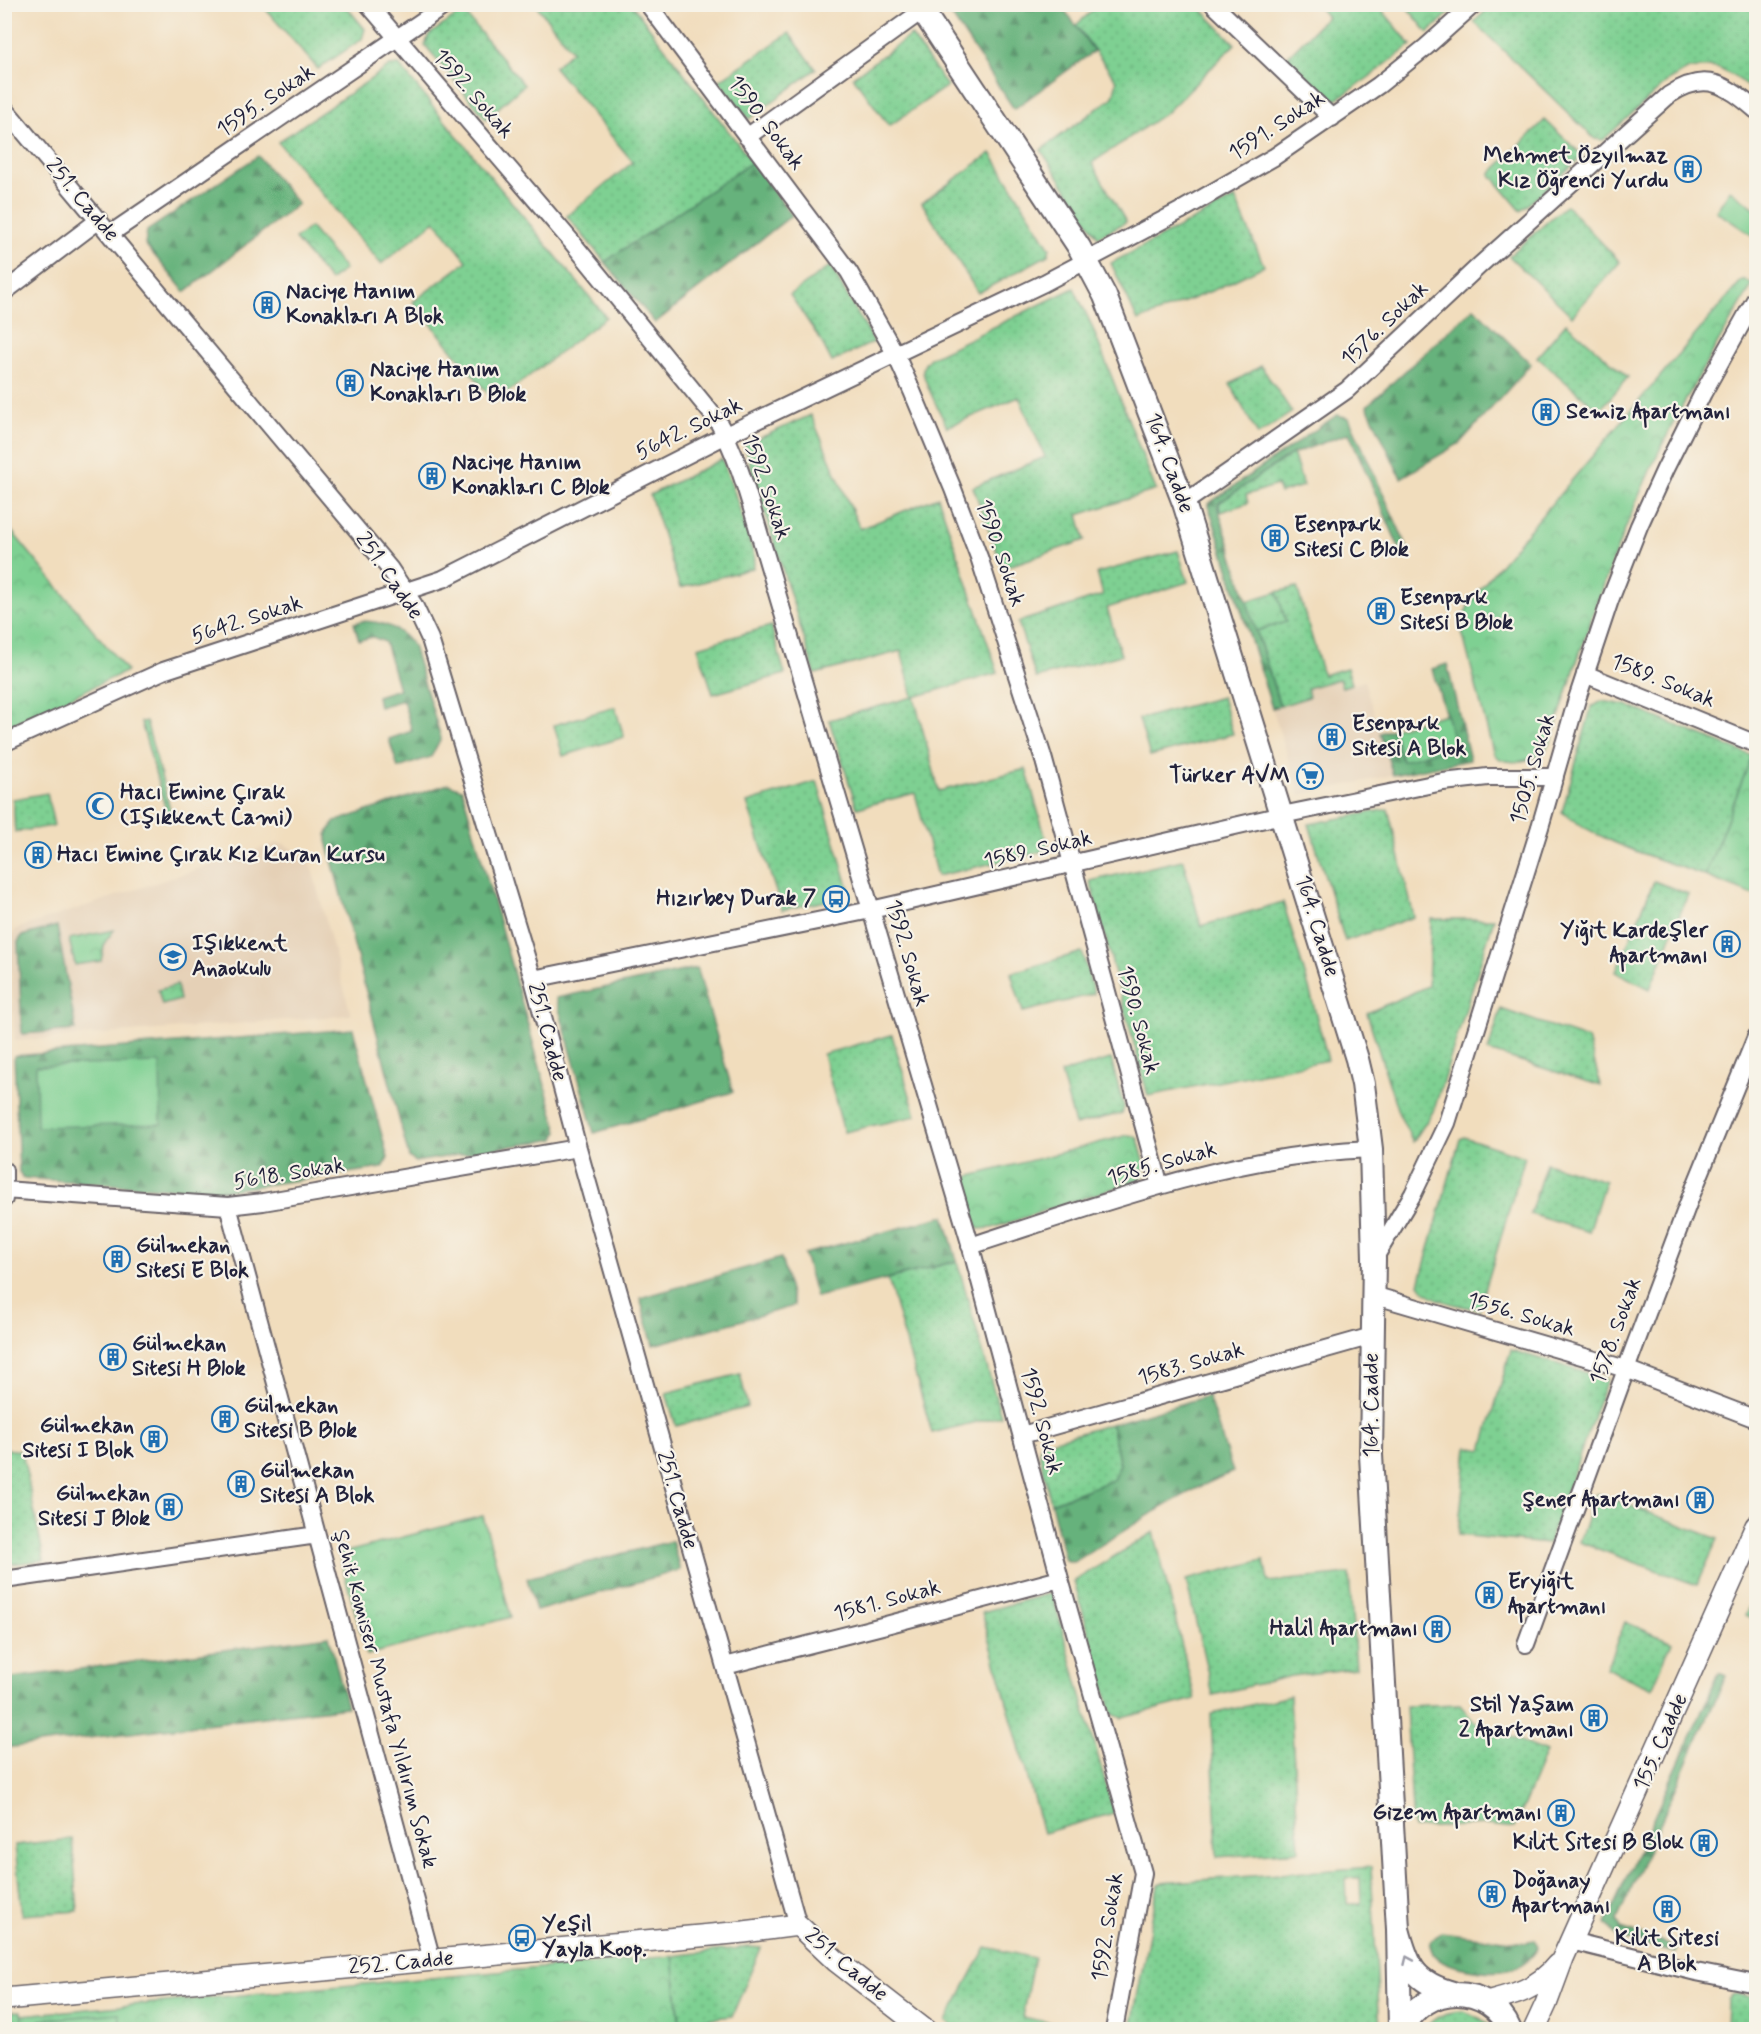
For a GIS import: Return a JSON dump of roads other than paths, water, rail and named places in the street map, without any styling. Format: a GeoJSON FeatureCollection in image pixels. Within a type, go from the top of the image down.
{"type":"FeatureCollection","features":[{"type":"Feature","properties":{"kind":"main road","name":"164. Cadde"},"geometry":{"type":"LineString","coordinates":[[924,6],[1087,260],[1109,306],[1184,503],[1363,1084],[1371,1149],[1374,1259],[1372,1470],[1402,2030]]}},
{"type":"Feature","properties":{"kind":"main road","name":"164. Cadde"},"geometry":{"type":"LineString","coordinates":[[1398,1929],[1405,1955],[1416,1974],[1431,1986],[1453,1993],[1470,1995],[1486,2002]]}},
{"type":"Feature","properties":{"kind":"main road"},"geometry":{"type":"LineString","coordinates":[[1402,2030],[1420,2006],[1436,1997],[1453,1993]]}},
{"type":"Feature","properties":{"kind":"main road"},"geometry":{"type":"LineString","coordinates":[[1486,2002],[1500,2013],[1510,2030]]}},
{"type":"Feature","properties":{"kind":"street","name":"1592. Sokak"},"geometry":{"type":"LineString","coordinates":[[368,4],[571,242],[717,420],[726,435],[766,556],[970,1246],[1060,1579],[1143,1873],[1114,2030]]}},
{"type":"Feature","properties":{"kind":"street","name":"1595. Sokak"},"geometry":{"type":"LineString","coordinates":[[111,234],[447,4]]}},
{"type":"Feature","properties":{"kind":"street","name":"1590. Sokak"},"geometry":{"type":"LineString","coordinates":[[648,4],[849,272],[895,353],[953,489],[979,557],[1043,757],[1160,1186]]}},
{"type":"Feature","properties":{"kind":"street"},"geometry":{"type":"LineString","coordinates":[[1213,4],[1332,118]]}},
{"type":"Feature","properties":{"kind":"street","name":"1591. Sokak"},"geometry":{"type":"LineString","coordinates":[[1087,260],[1227,185],[1332,118],[1379,85],[1474,4]]}},
{"type":"Feature","properties":{"kind":"street"},"geometry":{"type":"LineString","coordinates":[[747,137],[924,6]]}},
{"type":"Feature","properties":{"kind":"street","name":"1576. Sokak"},"geometry":{"type":"LineString","coordinates":[[1184,503],[1347,390],[1459,284],[1669,95],[1690,83],[1709,82],[1736,93],[1756,110]]}},
{"type":"Feature","properties":{"kind":"street","name":"251. Cadde"},"geometry":{"type":"LineString","coordinates":[[4,108],[368,542],[406,592],[423,622],[533,979],[578,1148],[798,1925],[836,1961],[925,2030]]}},
{"type":"Feature","properties":{"kind":"street"},"geometry":{"type":"LineString","coordinates":[[4,292],[99,220]]}},
{"type":"Feature","properties":{"kind":"street","name":"5642. Sokak"},"geometry":{"type":"LineString","coordinates":[[4,743],[163,671],[443,579],[726,435],[1044,283],[1087,260]]}},
{"type":"Feature","properties":{"kind":"street","name":"1505. Sokak"},"geometry":{"type":"LineString","coordinates":[[1374,1259],[1413,1194],[1447,1123],[1585,674],[1610,600],[1653,495],[1703,393],[1756,298]]}},
{"type":"Feature","properties":{"kind":"street","name":"1589. Sokak"},"geometry":{"type":"LineString","coordinates":[[1585,674],[1756,744]]}},
{"type":"Feature","properties":{"kind":"street","name":"1589. Sokak"},"geometry":{"type":"LineString","coordinates":[[533,979],[871,910],[1282,815],[1454,781],[1488,777],[1555,777]]}},
{"type":"Feature","properties":{"kind":"street","name":"1578. Sokak"},"geometry":{"type":"LineString","coordinates":[[1527,1644],[1691,1196],[1756,1037]]}},
{"type":"Feature","properties":{"kind":"street","name":"5618. Sokak"},"geometry":{"type":"LineString","coordinates":[[5,1190],[228,1206],[578,1148]]}},
{"type":"Feature","properties":{"kind":"street","name":"1585. Sokak"},"geometry":{"type":"LineString","coordinates":[[970,1246],[1160,1186],[1221,1170],[1338,1150],[1371,1149]]}},
{"type":"Feature","properties":{"kind":"street"},"geometry":{"type":"LineString","coordinates":[[4,1170],[4,1199]]}},
{"type":"Feature","properties":{"kind":"street","name":"Şehit Komiser Mustafa Yıldırım Sokak"},"geometry":{"type":"LineString","coordinates":[[228,1206],[432,1960]]}},
{"type":"Feature","properties":{"kind":"street","name":"1556. Sokak"},"geometry":{"type":"LineString","coordinates":[[1373,1295],[1626,1369],[1756,1419]]}},
{"type":"Feature","properties":{"kind":"street","name":"1583. Sokak"},"geometry":{"type":"LineString","coordinates":[[1022,1435],[1372,1336]]}},
{"type":"Feature","properties":{"kind":"street","name":"155. Cadde"},"geometry":{"type":"LineString","coordinates":[[1534,2030],[1567,1949],[1756,1526]]}},
{"type":"Feature","properties":{"kind":"street"},"geometry":{"type":"LineString","coordinates":[[4,1580],[317,1535]]}},
{"type":"Feature","properties":{"kind":"street","name":"1581. Sokak"},"geometry":{"type":"LineString","coordinates":[[725,1666],[1060,1579]]}},
{"type":"Feature","properties":{"kind":"street","name":"252. Cadde"},"geometry":{"type":"LineString","coordinates":[[4,1999],[744,1932],[798,1925]]}},
{"type":"Feature","properties":{"kind":"street"},"geometry":{"type":"LineString","coordinates":[[1567,1949],[1756,1984]]}},
{"type":"Feature","properties":{"kind":"street","name":"155. Cadde"},"geometry":{"type":"LineString","coordinates":[[1486,2002],[1532,1988],[1549,1975],[1567,1949]]}},
{"type":"Feature","properties":{"kind":"place","name":"Mehmet Özyılmaz Kız Öğrenci Yurdu"},"geometry":{"type":"Point","coordinates":[1688,169]}},
{"type":"Feature","properties":{"kind":"place","name":"Naciye Hanım Konakları A Blok"},"geometry":{"type":"Point","coordinates":[267,305]}},
{"type":"Feature","properties":{"kind":"place","name":"Naciye Hanım Konakları B Blok"},"geometry":{"type":"Point","coordinates":[350,383]}},
{"type":"Feature","properties":{"kind":"place","name":"Semiz Apartmanı"},"geometry":{"type":"Point","coordinates":[1546,412]}},
{"type":"Feature","properties":{"kind":"place","name":"Naciye Hanım Konakları C Blok"},"geometry":{"type":"Point","coordinates":[432,476]}},
{"type":"Feature","properties":{"kind":"place","name":"Esenpark Sitesi C Blok"},"geometry":{"type":"Point","coordinates":[1275,538]}},
{"type":"Feature","properties":{"kind":"place","name":"Esenpark Sitesi B Blok"},"geometry":{"type":"Point","coordinates":[1381,611]}},
{"type":"Feature","properties":{"kind":"place","name":"Esenpark Sitesi A Blok"},"geometry":{"type":"Point","coordinates":[1332,737]}},
{"type":"Feature","properties":{"kind":"place","name":"Türker AVM"},"geometry":{"type":"Point","coordinates":[1310,776]}},
{"type":"Feature","properties":{"kind":"place","name":"Hacı Emine Çırak (Işıkkent Cami)"},"geometry":{"type":"Point","coordinates":[100,806]}},
{"type":"Feature","properties":{"kind":"place","name":"Hacı Emine Çırak Kız Kuran Kursu"},"geometry":{"type":"Point","coordinates":[38,855]}},
{"type":"Feature","properties":{"kind":"place","name":"Hızırbey Durak 7"},"geometry":{"type":"Point","coordinates":[836,899]}},
{"type":"Feature","properties":{"kind":"place","name":"Yiğit Kardeşler Apartmanı"},"geometry":{"type":"Point","coordinates":[1727,944]}},
{"type":"Feature","properties":{"kind":"place","name":"Işıkkent Anaokulu"},"geometry":{"type":"Point","coordinates":[173,957]}},
{"type":"Feature","properties":{"kind":"place","name":"Gülmekan Sitesi E Blok"},"geometry":{"type":"Point","coordinates":[117,1259]}},
{"type":"Feature","properties":{"kind":"place","name":"Gülmekan Sitesi H Blok"},"geometry":{"type":"Point","coordinates":[113,1357]}},
{"type":"Feature","properties":{"kind":"place","name":"Gülmekan Sitesi B Blok"},"geometry":{"type":"Point","coordinates":[225,1419]}},
{"type":"Feature","properties":{"kind":"place","name":"Gülmekan Sitesi I Blok"},"geometry":{"type":"Point","coordinates":[154,1439]}},
{"type":"Feature","properties":{"kind":"place","name":"Gülmekan Sitesi A Blok"},"geometry":{"type":"Point","coordinates":[241,1484]}},
{"type":"Feature","properties":{"kind":"place","name":"Şener Apartmanı"},"geometry":{"type":"Point","coordinates":[1700,1500]}},
{"type":"Feature","properties":{"kind":"place","name":"Gülmekan Sitesi J Blok"},"geometry":{"type":"Point","coordinates":[169,1507]}},
{"type":"Feature","properties":{"kind":"place","name":"Eryiğit Apartmanı"},"geometry":{"type":"Point","coordinates":[1489,1595]}},
{"type":"Feature","properties":{"kind":"place","name":"Halil Apartmanı"},"geometry":{"type":"Point","coordinates":[1437,1629]}},
{"type":"Feature","properties":{"kind":"place","name":"Stil Yaşam 2 Apartmanı"},"geometry":{"type":"Point","coordinates":[1594,1718]}},
{"type":"Feature","properties":{"kind":"place","name":"Gizem Apartmanı"},"geometry":{"type":"Point","coordinates":[1561,1813]}},
{"type":"Feature","properties":{"kind":"place","name":"Kilit Sitesi B Blok"},"geometry":{"type":"Point","coordinates":[1704,1843]}},
{"type":"Feature","properties":{"kind":"place","name":"Doğanay Apartmanı"},"geometry":{"type":"Point","coordinates":[1492,1894]}},
{"type":"Feature","properties":{"kind":"place","name":"Kilit Sitesi A Blok"},"geometry":{"type":"Point","coordinates":[1667,1909]}},
{"type":"Feature","properties":{"kind":"place","name":"Yeşil Yayla Koop."},"geometry":{"type":"Point","coordinates":[522,1938]}}]}
